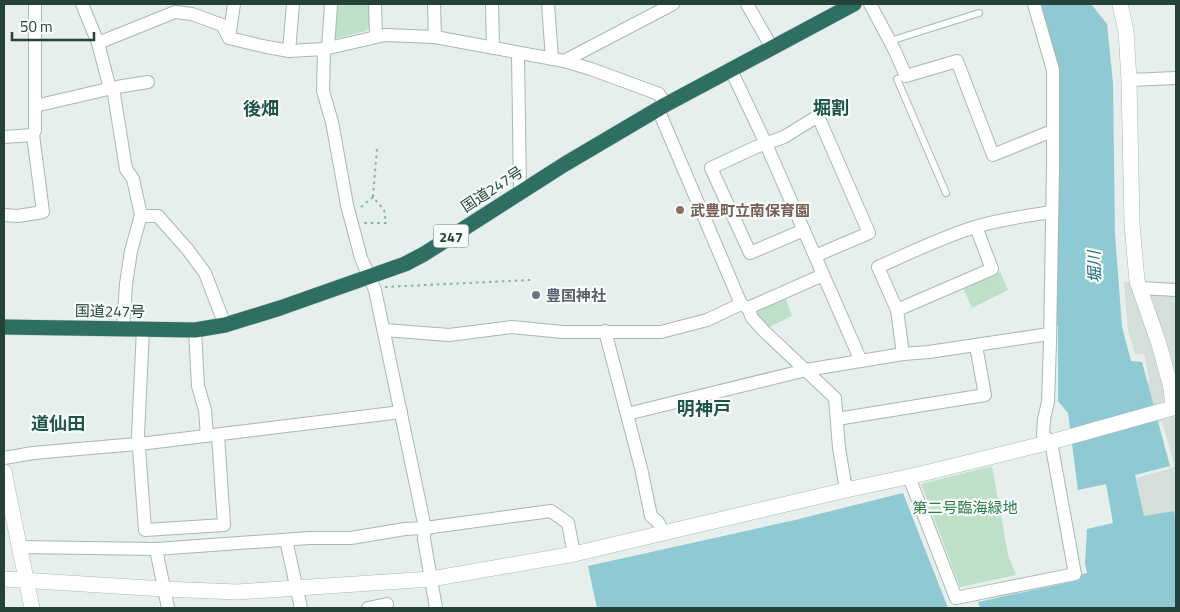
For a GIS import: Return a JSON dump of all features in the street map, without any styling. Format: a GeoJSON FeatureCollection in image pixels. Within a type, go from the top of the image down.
{"type":"FeatureCollection","features":[{"type":"Feature","properties":{"kind":"highway","name":"国道247号"},"geometry":{"type":"LineString","coordinates":[[4,327],[195,330],[225,325],[405,264],[424,254],[565,164],[662,107],[854,4]]}},
{"type":"Feature","properties":{"kind":"street"},"geometry":{"type":"LineString","coordinates":[[4,215],[18,216],[43,212],[34,135],[35,4]]}},
{"type":"Feature","properties":{"kind":"street"},"geometry":{"type":"LineString","coordinates":[[82,4],[98,43],[112,88],[126,170],[133,179],[140,215],[131,251],[126,284],[124,329]]}},
{"type":"Feature","properties":{"kind":"street"},"geometry":{"type":"LineString","coordinates":[[229,38],[234,4]]}},
{"type":"Feature","properties":{"kind":"street"},"geometry":{"type":"LineString","coordinates":[[289,51],[293,4]]}},
{"type":"Feature","properties":{"kind":"street"},"geometry":{"type":"LineString","coordinates":[[331,4],[323,91],[332,122],[347,204],[361,258],[375,290],[384,330],[424,528],[424,539],[436,608]]}},
{"type":"Feature","properties":{"kind":"street"},"geometry":{"type":"LineString","coordinates":[[375,4],[376,36]]}},
{"type":"Feature","properties":{"kind":"street"},"geometry":{"type":"LineString","coordinates":[[434,4],[435,37]]}},
{"type":"Feature","properties":{"kind":"street"},"geometry":{"type":"LineString","coordinates":[[492,4],[493,48]]}},
{"type":"Feature","properties":{"kind":"street"},"geometry":{"type":"LineString","coordinates":[[548,4],[558,60]]}},
{"type":"Feature","properties":{"kind":"street"},"geometry":{"type":"LineString","coordinates":[[558,60],[672,4]]}},
{"type":"Feature","properties":{"kind":"street"},"geometry":{"type":"LineString","coordinates":[[747,4],[772,48]]}},
{"type":"Feature","properties":{"kind":"street"},"geometry":{"type":"LineString","coordinates":[[870,4],[906,76],[957,61],[994,155],[1052,131]]}},
{"type":"Feature","properties":{"kind":"street"},"geometry":{"type":"LineString","coordinates":[[909,477],[956,598],[1074,574],[1052,442],[1043,435],[1048,402],[1054,160],[1052,131],[1053,70],[1034,4]]}},
{"type":"Feature","properties":{"kind":"street"},"geometry":{"type":"LineString","coordinates":[[4,579],[237,592],[431,579],[574,554],[663,532],[909,477],[1175,410],[1162,353],[1137,281],[1132,224],[1126,31],[1120,4]]}},
{"type":"Feature","properties":{"kind":"street"},"geometry":{"type":"LineString","coordinates":[[98,43],[175,8],[222,25],[229,38],[289,51],[326,49],[376,36],[406,35],[435,37],[558,60],[591,69],[659,94],[662,107],[745,306],[752,318],[835,398],[839,448],[846,490]]}},
{"type":"Feature","properties":{"kind":"street"},"geometry":{"type":"LineString","coordinates":[[518,53],[520,192]]}},
{"type":"Feature","properties":{"kind":"street"},"geometry":{"type":"LineString","coordinates":[[731,70],[766,144],[860,361]]}},
{"type":"Feature","properties":{"kind":"street"},"geometry":{"type":"LineString","coordinates":[[1129,80],[1176,78]]}},
{"type":"Feature","properties":{"kind":"street"},"geometry":{"type":"LineString","coordinates":[[35,106],[112,88],[148,82]]}},
{"type":"Feature","properties":{"kind":"street"},"geometry":{"type":"LineString","coordinates":[[804,230],[750,252],[711,168],[756,147],[784,137],[818,116],[870,233],[815,256]]}},
{"type":"Feature","properties":{"kind":"street"},"geometry":{"type":"LineString","coordinates":[[4,137],[34,135]]}},
{"type":"Feature","properties":{"kind":"street"},"geometry":{"type":"LineString","coordinates":[[903,354],[897,310],[878,267],[976,226],[1052,212]]}},
{"type":"Feature","properties":{"kind":"street"},"geometry":{"type":"LineString","coordinates":[[140,215],[158,216],[197,261],[210,283],[225,325]]}},
{"type":"Feature","properties":{"kind":"street"},"geometry":{"type":"LineString","coordinates":[[897,310],[992,269],[976,226]]}},
{"type":"Feature","properties":{"kind":"street"},"geometry":{"type":"LineString","coordinates":[[384,330],[449,335],[512,327],[563,332],[661,332],[707,320],[823,274]]}},
{"type":"Feature","properties":{"kind":"street"},"geometry":{"type":"LineString","coordinates":[[1140,288],[1176,290]]}},
{"type":"Feature","properties":{"kind":"street"},"geometry":{"type":"LineString","coordinates":[[143,329],[139,444],[146,530],[224,525],[212,435],[198,386],[195,330]]}},
{"type":"Feature","properties":{"kind":"street"},"geometry":{"type":"LineString","coordinates":[[605,331],[651,516],[658,522],[663,532]]}},
{"type":"Feature","properties":{"kind":"street"},"geometry":{"type":"LineString","coordinates":[[626,414],[806,370],[903,354],[976,346],[1049,334]]}},
{"type":"Feature","properties":{"kind":"street"},"geometry":{"type":"LineString","coordinates":[[837,419],[985,395],[976,346]]}},
{"type":"Feature","properties":{"kind":"street"},"geometry":{"type":"LineString","coordinates":[[4,458],[33,453],[139,444],[401,412]]}},
{"type":"Feature","properties":{"kind":"street"},"geometry":{"type":"LineString","coordinates":[[4,472],[32,608]]}},
{"type":"Feature","properties":{"kind":"street"},"geometry":{"type":"LineString","coordinates":[[19,547],[156,549],[286,540],[351,538],[405,529],[552,511],[568,523],[574,554]]}},
{"type":"Feature","properties":{"kind":"street"},"geometry":{"type":"LineString","coordinates":[[286,540],[301,608]]}},
{"type":"Feature","properties":{"kind":"street"},"geometry":{"type":"LineString","coordinates":[[156,549],[168,608]]}},
{"type":"Feature","properties":{"kind":"street"},"geometry":{"type":"LineString","coordinates":[[368,608],[387,604]]}},
{"type":"Feature","properties":{"kind":"lane"},"geometry":{"type":"LineString","coordinates":[[890,41],[979,13]]}},
{"type":"Feature","properties":{"kind":"lane"},"geometry":{"type":"LineString","coordinates":[[906,76],[897,79],[946,193]]}},
{"type":"Feature","properties":{"kind":"path"},"geometry":{"type":"LineString","coordinates":[[362,215],[364,224],[386,223],[384,210],[373,197],[377,148]]}},
{"type":"Feature","properties":{"kind":"path"},"geometry":{"type":"LineString","coordinates":[[360,207],[373,197]]}},
{"type":"Feature","properties":{"kind":"path"},"geometry":{"type":"LineString","coordinates":[[385,287],[530,280]]}},
{"type":"Feature","properties":{"kind":"shaded area"},"geometry":{"type":"Polygon","coordinates":[[[1124,282],[1176,283],[1176,522],[1173,511],[1144,517],[1136,478],[1175,467],[1162,422],[1153,424],[1146,396],[1149,380],[1144,354],[1135,353],[1128,330],[1124,282]]]}},
{"type":"Feature","properties":{"kind":"green space"},"geometry":{"type":"Polygon","coordinates":[[[369,4],[370,26],[366,31],[333,39],[335,6],[369,4]]]}},
{"type":"Feature","properties":{"kind":"green space"},"geometry":{"type":"Polygon","coordinates":[[[1000,272],[1008,290],[972,308],[963,288],[1000,272]]]}},
{"type":"Feature","properties":{"kind":"green space"},"geometry":{"type":"Polygon","coordinates":[[[785,297],[792,316],[769,327],[758,316],[757,310],[785,297]]]}},
{"type":"Feature","properties":{"kind":"green space","name":"第二号臨海緑地"},"geometry":{"type":"Polygon","coordinates":[[[992,466],[1008,555],[1016,575],[960,587],[921,484],[992,466]]]}},
{"type":"Feature","properties":{"kind":"water","name":"堀川"},"geometry":{"type":"Polygon","coordinates":[[[1037,4],[1091,4],[1107,24],[1113,83],[1115,234],[1122,327],[1131,361],[1142,362],[1170,466],[1135,475],[1144,516],[1174,511],[1176,522],[1176,608],[980,608],[978,602],[1080,580],[1079,575],[1087,573],[1085,563],[1087,529],[1113,523],[1106,484],[1078,490],[1068,413],[1058,401],[1058,326],[1055,322],[1060,77],[1037,4]]]}},
{"type":"Feature","properties":{"kind":"water"},"geometry":{"type":"Polygon","coordinates":[[[903,493],[948,608],[597,608],[588,566],[795,520],[903,493]]]}},
{"type":"Feature","properties":{"kind":"place","name":"武豊町立南保育園"},"geometry":{"type":"Point","coordinates":[680,210]}},
{"type":"Feature","properties":{"kind":"place","name":"豊国神社"},"geometry":{"type":"Point","coordinates":[536,295]}},
{"type":"Feature","properties":{"kind":"district","name":"堀割"},"geometry":{"type":"Point","coordinates":[831,107]}},
{"type":"Feature","properties":{"kind":"district","name":"後畑"},"geometry":{"type":"Point","coordinates":[261,108]}},
{"type":"Feature","properties":{"kind":"district","name":"明神戸"},"geometry":{"type":"Point","coordinates":[704,408]}},
{"type":"Feature","properties":{"kind":"district","name":"道仙田"},"geometry":{"type":"Point","coordinates":[58,423]}}]}
